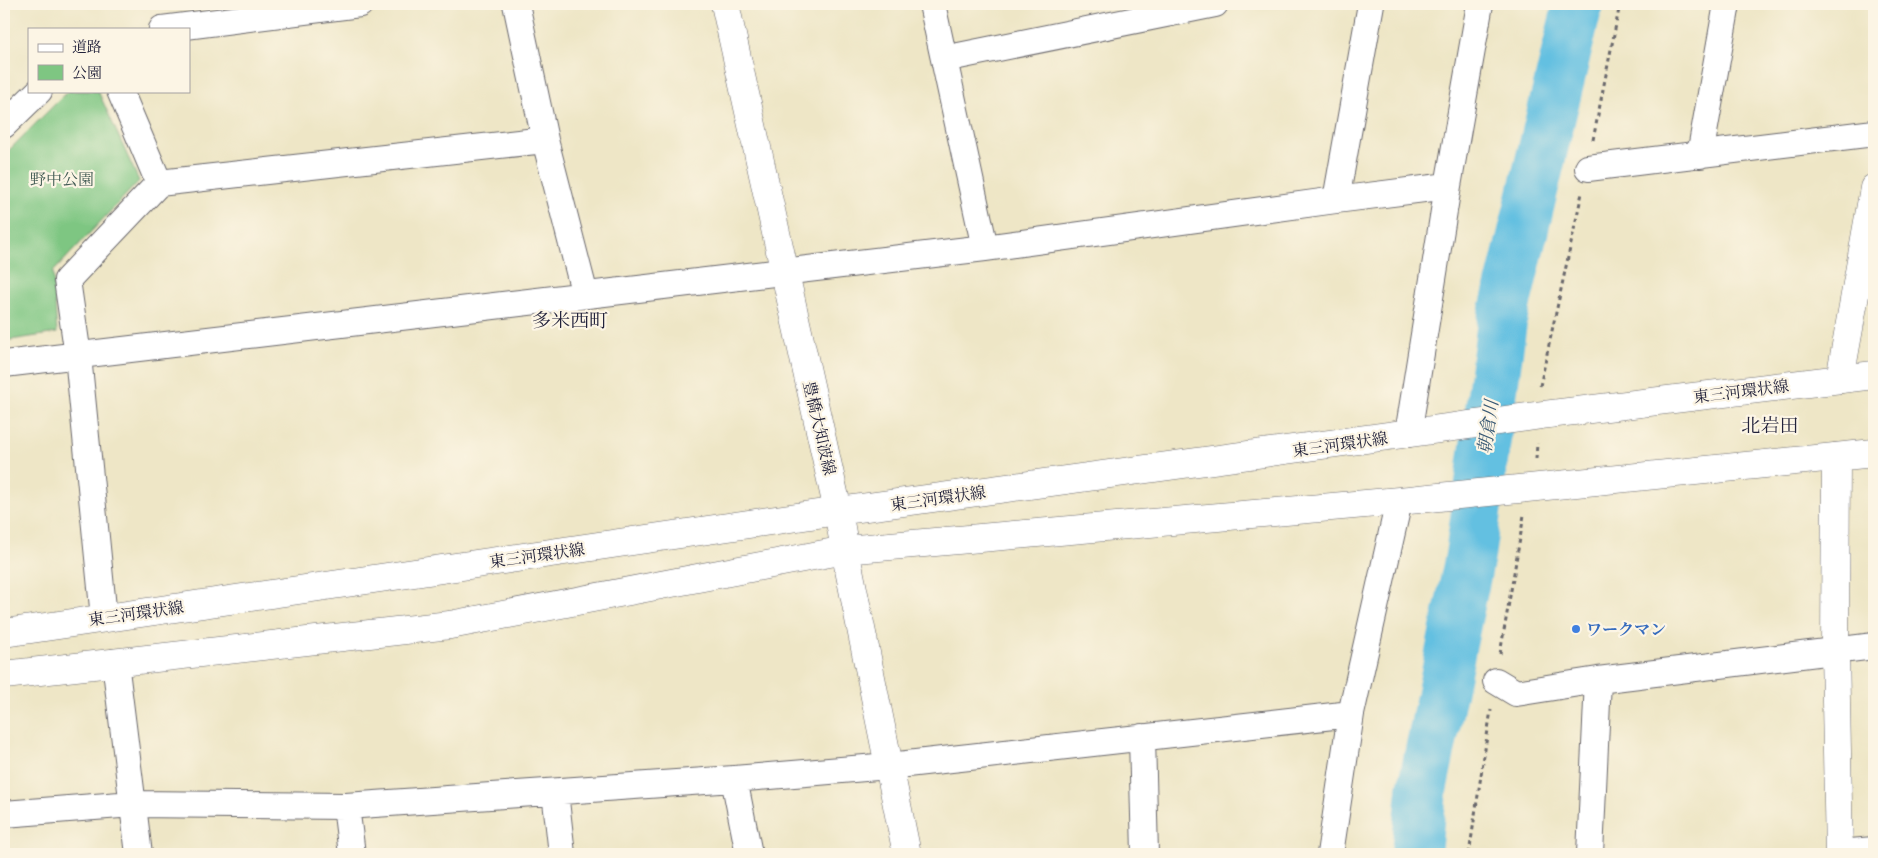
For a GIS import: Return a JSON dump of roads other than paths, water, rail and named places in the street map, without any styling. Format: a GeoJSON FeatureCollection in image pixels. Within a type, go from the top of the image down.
{"type":"FeatureCollection","features":[{"type":"Feature","properties":{"kind":"main road","name":"豊橋大知波線"},"geometry":{"type":"LineString","coordinates":[[725,4],[838,511],[907,854]]}},
{"type":"Feature","properties":{"kind":"main road"},"geometry":{"type":"LineString","coordinates":[[1840,379],[1874,188]]}},
{"type":"Feature","properties":{"kind":"main road","name":"東三河環状線"},"geometry":{"type":"LineString","coordinates":[[4,633],[838,511],[1412,434],[1536,429],[1874,375]]}},
{"type":"Feature","properties":{"kind":"main road"},"geometry":{"type":"LineString","coordinates":[[4,675],[450,625],[845,550],[1404,501],[1528,478],[1874,453]]}},
{"type":"Feature","properties":{"kind":"main road"},"geometry":{"type":"LineString","coordinates":[[1836,457],[1835,650],[1839,854]]}},
{"type":"Feature","properties":{"kind":"street"},"geometry":{"type":"LineString","coordinates":[[169,28],[327,6],[360,4]]}},
{"type":"Feature","properties":{"kind":"street"},"geometry":{"type":"LineString","coordinates":[[516,4],[546,140],[585,295]]}},
{"type":"Feature","properties":{"kind":"street"},"geometry":{"type":"LineString","coordinates":[[932,4],[985,248]]}},
{"type":"Feature","properties":{"kind":"street"},"geometry":{"type":"LineString","coordinates":[[944,59],[1215,4]]}},
{"type":"Feature","properties":{"kind":"street"},"geometry":{"type":"LineString","coordinates":[[1336,200],[1371,4]]}},
{"type":"Feature","properties":{"kind":"street"},"geometry":{"type":"LineString","coordinates":[[1412,434],[1448,186],[1480,4]]}},
{"type":"Feature","properties":{"kind":"street"},"geometry":{"type":"LineString","coordinates":[[1700,155],[1727,4]]}},
{"type":"Feature","properties":{"kind":"street"},"geometry":{"type":"LineString","coordinates":[[4,125],[38,92]]}},
{"type":"Feature","properties":{"kind":"street"},"geometry":{"type":"LineString","coordinates":[[120,92],[158,184]]}},
{"type":"Feature","properties":{"kind":"street"},"geometry":{"type":"LineString","coordinates":[[1588,168],[1874,133]]}},
{"type":"Feature","properties":{"kind":"street"},"geometry":{"type":"LineString","coordinates":[[104,618],[78,356],[67,280],[158,184],[546,140]]}},
{"type":"Feature","properties":{"kind":"street"},"geometry":{"type":"LineString","coordinates":[[4,364],[985,248],[1448,186]]}},
{"type":"Feature","properties":{"kind":"street"},"geometry":{"type":"LineString","coordinates":[[1330,854],[1351,714],[1404,501]]}},
{"type":"Feature","properties":{"kind":"street"},"geometry":{"type":"LineString","coordinates":[[1496,681],[1516,693],[1598,680],[1874,646]]}},
{"type":"Feature","properties":{"kind":"street"},"geometry":{"type":"LineString","coordinates":[[115,662],[139,854]]}},
{"type":"Feature","properties":{"kind":"street"},"geometry":{"type":"LineString","coordinates":[[1590,854],[1598,680]]}},
{"type":"Feature","properties":{"kind":"street"},"geometry":{"type":"LineString","coordinates":[[4,814],[133,804],[346,806],[734,779],[888,766],[1351,714]]}},
{"type":"Feature","properties":{"kind":"street"},"geometry":{"type":"LineString","coordinates":[[1142,737],[1146,854]]}},
{"type":"Feature","properties":{"kind":"street"},"geometry":{"type":"LineString","coordinates":[[734,779],[749,854]]}},
{"type":"Feature","properties":{"kind":"street"},"geometry":{"type":"LineString","coordinates":[[555,792],[562,854]]}},
{"type":"Feature","properties":{"kind":"street"},"geometry":{"type":"LineString","coordinates":[[346,806],[352,854]]}},
{"type":"Feature","properties":{"kind":"street"},"geometry":{"type":"LineString","coordinates":[[1839,854],[1874,850]]}},
{"type":"Feature","properties":{"kind":"waterway","name":"朝倉川"},"geometry":{"type":"LineString","coordinates":[[1416,854],[1422,790],[1470,556],[1503,315],[1578,4]]}},
{"type":"Feature","properties":{"kind":"place","name":"ワークマン"},"geometry":{"type":"Point","coordinates":[1576,629]}},
{"type":"Feature","properties":{"kind":"district","name":"多米西町"},"geometry":{"type":"Point","coordinates":[570,320]}},
{"type":"Feature","properties":{"kind":"district","name":"北岩田"},"geometry":{"type":"Point","coordinates":[1770,425]}},
{"type":"Feature","properties":{"kind":"park label","name":"野中公園"},"geometry":{"type":"Point","coordinates":[62,179]}}]}
